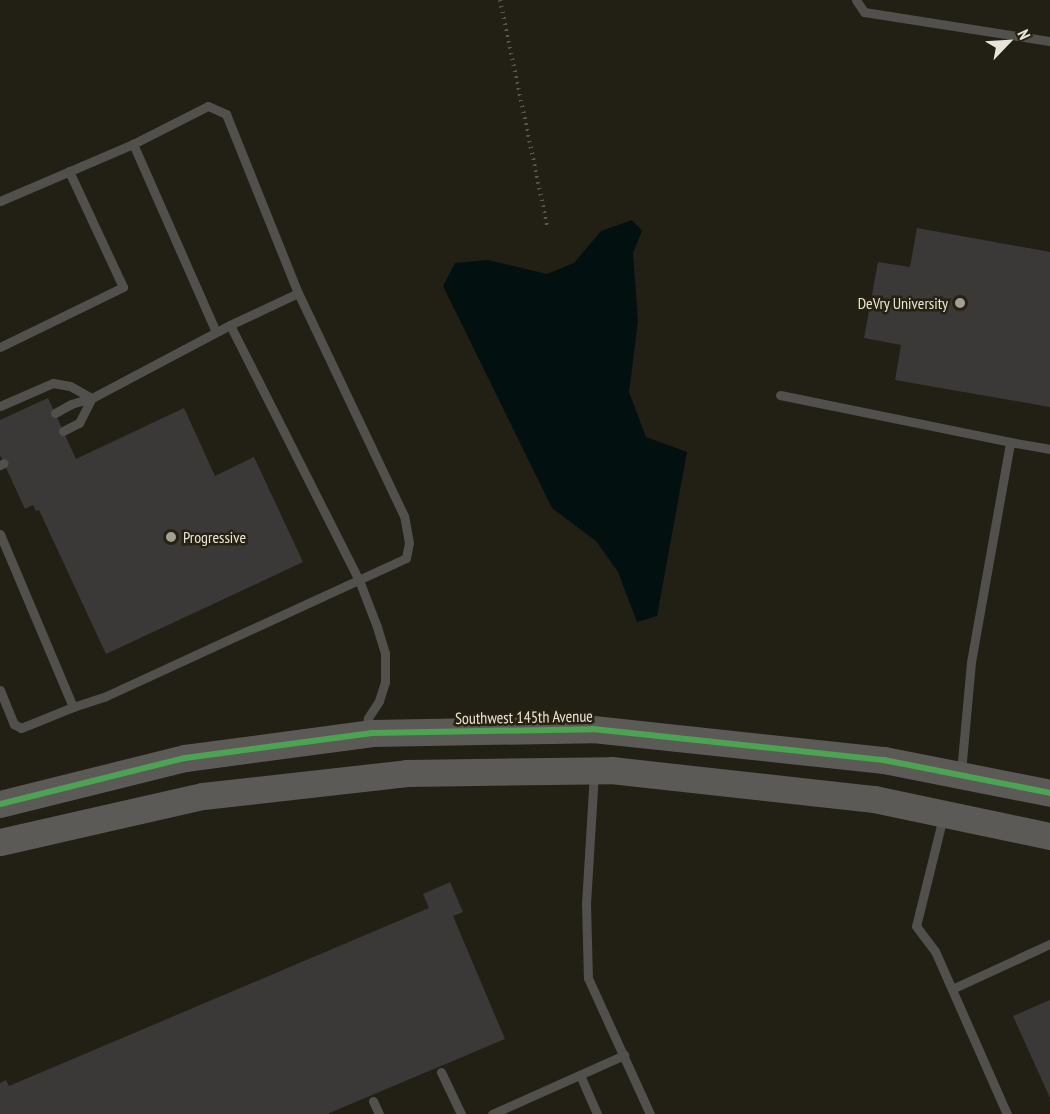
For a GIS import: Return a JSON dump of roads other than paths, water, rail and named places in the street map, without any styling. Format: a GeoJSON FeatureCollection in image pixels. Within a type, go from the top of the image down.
{"type":"FeatureCollection","features":[{"type":"Feature","properties":{"kind":"street","name":"Southwest 145th Avenue"},"geometry":{"type":"LineString","coordinates":[[0,804],[185,758],[365,734],[593,729],[884,760],[1050,793]]}},
{"type":"Feature","properties":{"kind":"street"},"geometry":{"type":"LineString","coordinates":[[0,842],[203,796],[407,773],[594,770],[874,799],[1050,836]]}},
{"type":"Feature","properties":{"kind":"lane"},"geometry":{"type":"LineString","coordinates":[[856,0],[864,12],[1050,41]]}},
{"type":"Feature","properties":{"kind":"lane"},"geometry":{"type":"LineString","coordinates":[[0,201],[133,144],[208,106],[226,114],[298,293],[404,516],[409,543],[406,558],[104,697],[73,706],[21,728],[14,724],[0,690]]}},
{"type":"Feature","properties":{"kind":"lane"},"geometry":{"type":"LineString","coordinates":[[133,144],[216,332]]}},
{"type":"Feature","properties":{"kind":"lane"},"geometry":{"type":"LineString","coordinates":[[0,346],[123,287],[69,171]]}},
{"type":"Feature","properties":{"kind":"lane"},"geometry":{"type":"LineString","coordinates":[[55,413],[70,404],[92,398],[216,332],[298,293]]}},
{"type":"Feature","properties":{"kind":"lane"},"geometry":{"type":"LineString","coordinates":[[230,325],[359,580],[385,653],[385,682],[379,701],[369,718],[365,734]]}},
{"type":"Feature","properties":{"kind":"lane"},"geometry":{"type":"LineString","coordinates":[[0,406],[53,383],[70,386],[92,398]]}},
{"type":"Feature","properties":{"kind":"lane"},"geometry":{"type":"LineString","coordinates":[[780,395],[1050,449]]}},
{"type":"Feature","properties":{"kind":"lane"},"geometry":{"type":"LineString","coordinates":[[63,431],[79,423],[92,398]]}},
{"type":"Feature","properties":{"kind":"lane"},"geometry":{"type":"LineString","coordinates":[[961,774],[971,662],[1010,442]]}},
{"type":"Feature","properties":{"kind":"lane"},"geometry":{"type":"LineString","coordinates":[[0,534],[73,706]]}},
{"type":"Feature","properties":{"kind":"lane"},"geometry":{"type":"LineString","coordinates":[[594,770],[586,903],[588,978],[650,1114]]}},
{"type":"Feature","properties":{"kind":"lane"},"geometry":{"type":"LineString","coordinates":[[944,814],[916,926],[935,951],[1007,1114]]}},
{"type":"Feature","properties":{"kind":"lane"},"geometry":{"type":"LineString","coordinates":[[952,989],[1050,944]]}},
{"type":"Feature","properties":{"kind":"lane"},"geometry":{"type":"LineString","coordinates":[[492,1114],[624,1055]]}},
{"type":"Feature","properties":{"kind":"lane"},"geometry":{"type":"LineString","coordinates":[[441,1072],[461,1114]]}},
{"type":"Feature","properties":{"kind":"lane"},"geometry":{"type":"LineString","coordinates":[[580,1075],[597,1114]]}},
{"type":"Feature","properties":{"kind":"lane"},"geometry":{"type":"LineString","coordinates":[[374,1101],[379,1114]]}},
{"type":"Feature","properties":{"kind":"place","name":"DeVry University"},"geometry":{"type":"Point","coordinates":[960,303]}},
{"type":"Feature","properties":{"kind":"place","name":"Progressive"},"geometry":{"type":"Point","coordinates":[171,537]}}]}
